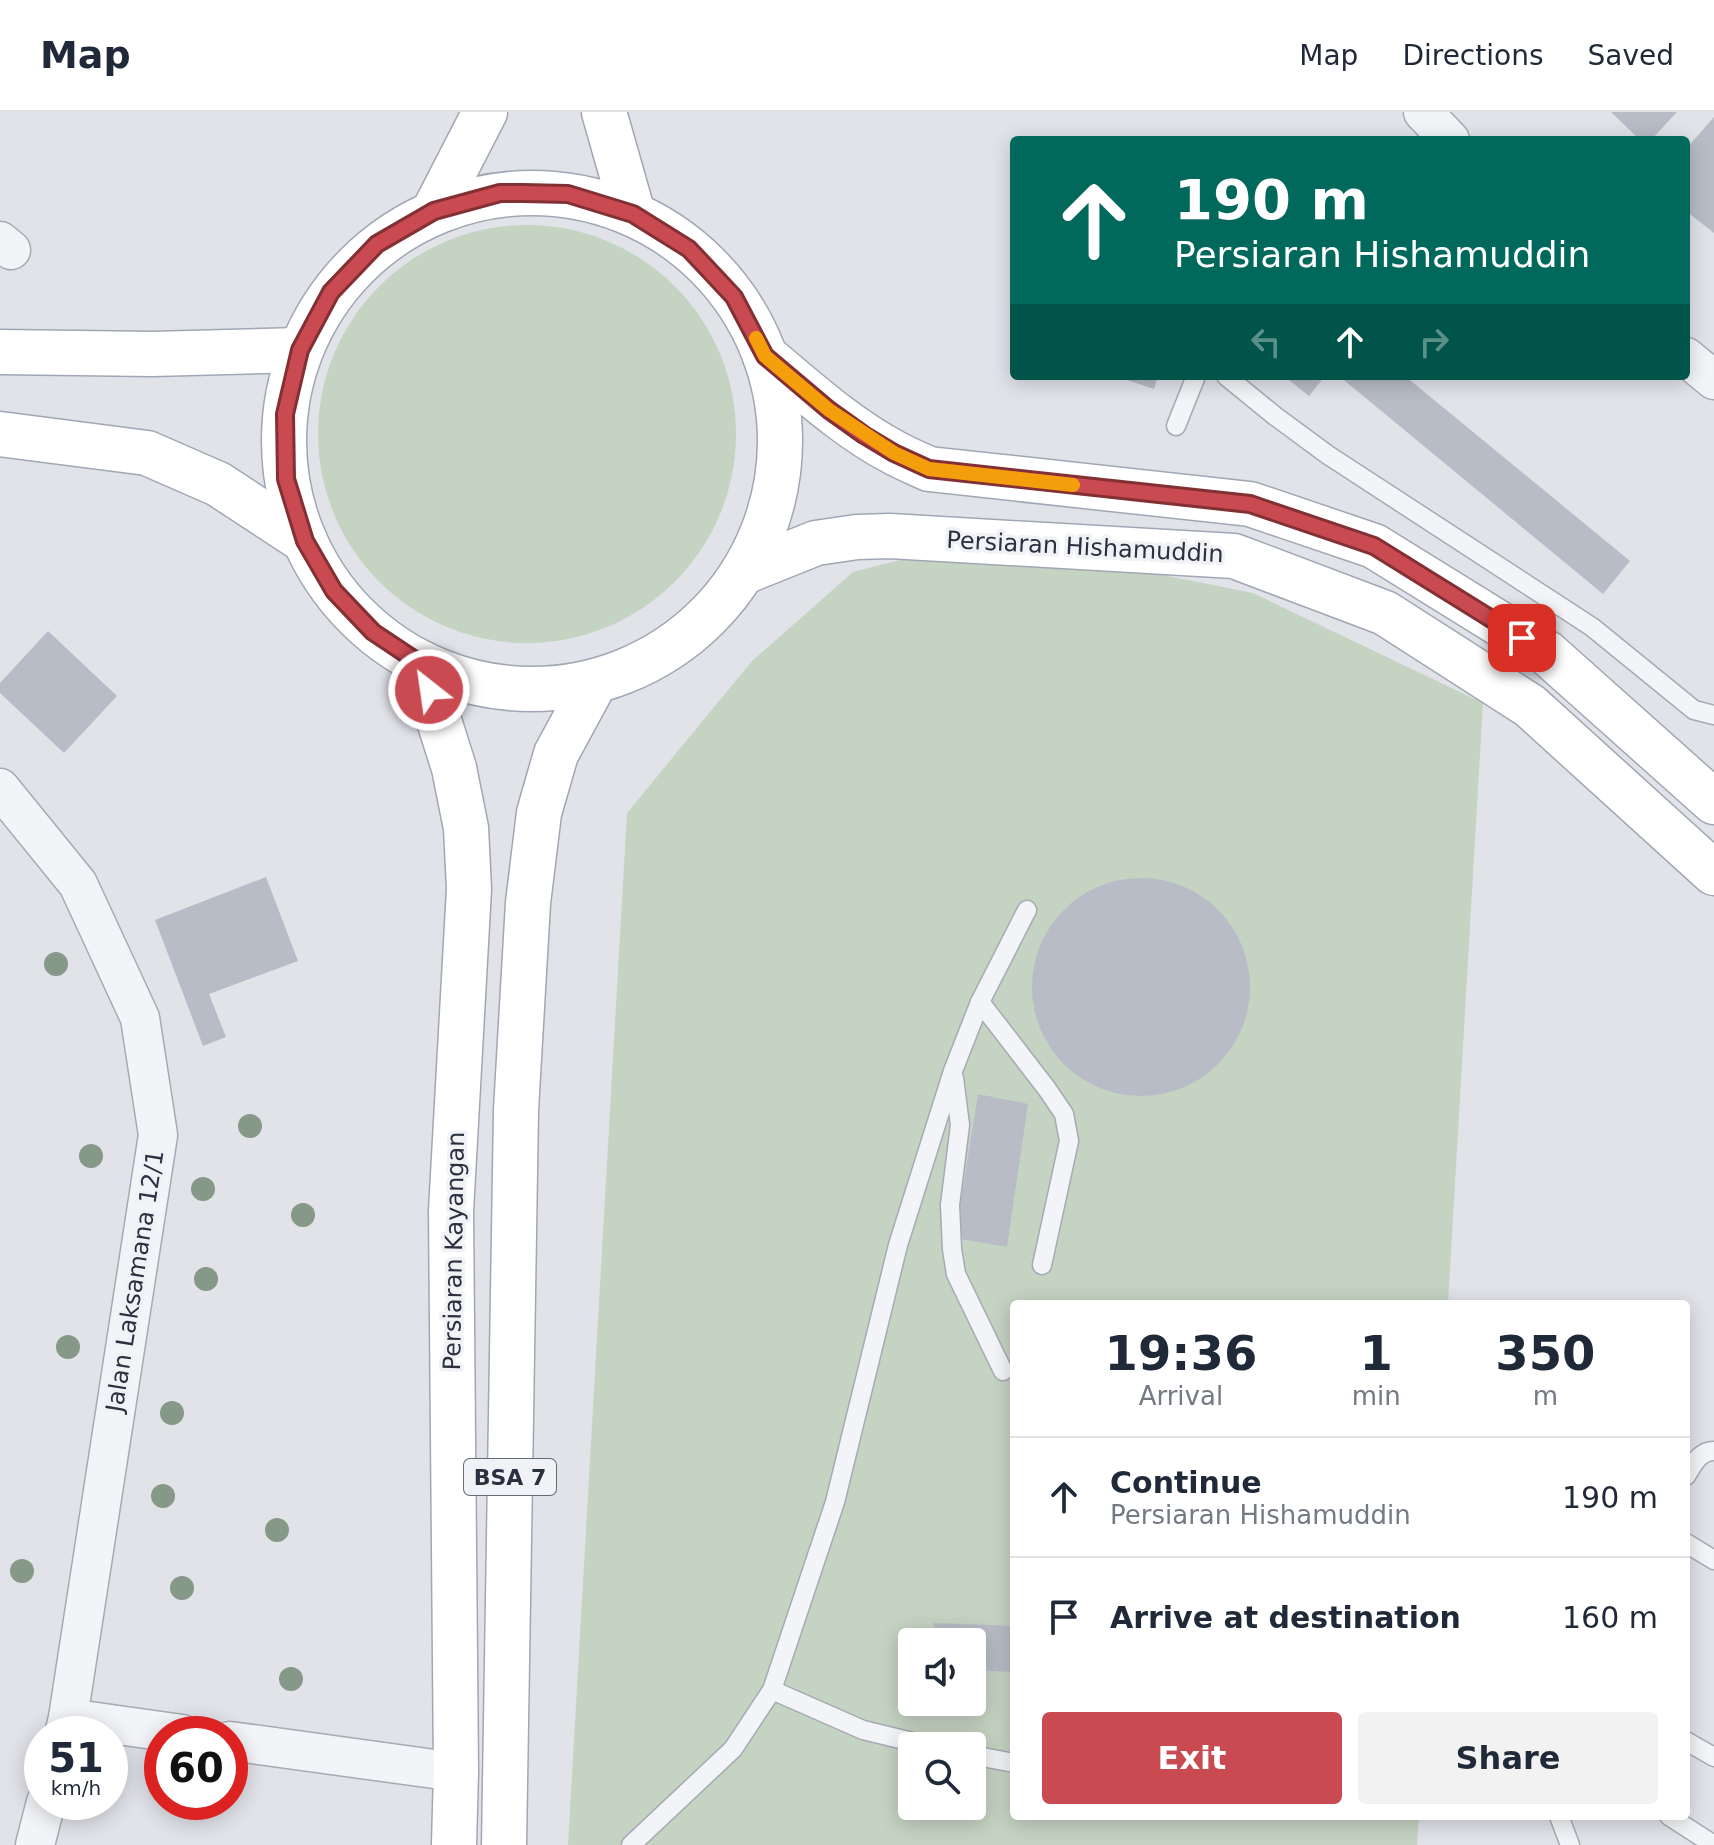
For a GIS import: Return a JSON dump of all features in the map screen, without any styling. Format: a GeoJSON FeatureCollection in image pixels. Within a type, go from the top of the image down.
{"type":"FeatureCollection","features":[{"type":"Feature","properties":{"kind":"main road"},"geometry":{"type":"LineString","coordinates":[[434,211],[485,112]]}},
{"type":"Feature","properties":{"kind":"main road"},"geometry":{"type":"LineString","coordinates":[[604,112],[633,214]]}},
{"type":"Feature","properties":{"kind":"main road"},"geometry":{"type":"LineString","coordinates":[[500,193],[568,194],[633,214],[689,249],[725,287],[734,297],[765,356],[779,422],[775,488],[761,536],[744,572],[725,597],[688,634],[644,663],[595,682],[537,690],[478,684],[421,664],[373,632],[334,591],[305,541],[286,479],[285,414],[300,350],[331,292],[340,282],[377,244],[434,211],[500,193]]}},
{"type":"Feature","properties":{"kind":"main road"},"geometry":{"type":"LineString","coordinates":[[0,352],[152,354],[300,350]]}},
{"type":"Feature","properties":{"kind":"main road"},"geometry":{"type":"LineString","coordinates":[[765,356],[864,435],[929,469],[1250,504],[1374,546],[1547,653],[1714,802]]}},
{"type":"Feature","properties":{"kind":"main road"},"geometry":{"type":"LineString","coordinates":[[0,434],[147,453],[218,484],[305,541]]}},
{"type":"Feature","properties":{"kind":"main road","name":"Persiaran Hishamuddin"},"geometry":{"type":"LineString","coordinates":[[744,572],[816,543],[857,537],[890,536],[1234,556],[1385,613],[1530,706],[1714,873]]}},
{"type":"Feature","properties":{"kind":"main road","name":"Persiaran Kayangan"},"geometry":{"type":"LineString","coordinates":[[421,664],[454,768],[466,828],[469,889],[451,1211],[454,1845]]}},
{"type":"Feature","properties":{"kind":"main road","name":"BSA 7"},"geometry":{"type":"LineString","coordinates":[[504,1845],[515,1126],[528,903],[539,813],[556,754],[595,682]]}},
{"type":"Feature","properties":{"kind":"street"},"geometry":{"type":"LineString","coordinates":[[1423,112],[1446,136]]}},
{"type":"Feature","properties":{"kind":"street"},"geometry":{"type":"LineString","coordinates":[[1690,360],[1714,380]]}},
{"type":"Feature","properties":{"kind":"street","name":"Jalan Laksamana 12/1"},"geometry":{"type":"LineString","coordinates":[[0,788],[78,884],[140,1018],[158,1135],[68,1716]]}},
{"type":"Feature","properties":{"kind":"street"},"geometry":{"type":"LineString","coordinates":[[248,1743],[456,1772]]}},
{"type":"Feature","properties":{"kind":"street"},"geometry":{"type":"LineString","coordinates":[[35,1845],[41,1820]]}},
{"type":"Feature","properties":{"kind":"lane"},"geometry":{"type":"LineString","coordinates":[[1176,426],[1194,380]]}},
{"type":"Feature","properties":{"kind":"lane"},"geometry":{"type":"LineString","coordinates":[[1231,380],[1328,455],[1592,627],[1694,710],[1714,715]]}},
{"type":"Feature","properties":{"kind":"lane"},"geometry":{"type":"LineString","coordinates":[[631,1845],[733,1749],[772,1690],[835,1502],[898,1245],[953,1071],[980,1002],[1027,910]]}},
{"type":"Feature","properties":{"kind":"lane"},"geometry":{"type":"LineString","coordinates":[[980,1002],[1064,1114],[1069,1141],[1042,1265]]}},
{"type":"Feature","properties":{"kind":"lane"},"geometry":{"type":"LineString","coordinates":[[953,1071],[960,1125],[950,1205],[956,1274],[1003,1371]]}},
{"type":"Feature","properties":{"kind":"lane"},"geometry":{"type":"LineString","coordinates":[[1690,1469],[1695,1460],[1708,1451],[1714,1451]]}},
{"type":"Feature","properties":{"kind":"lane"},"geometry":{"type":"LineString","coordinates":[[1690,1545],[1714,1560]]}},
{"type":"Feature","properties":{"kind":"lane"},"geometry":{"type":"LineString","coordinates":[[772,1690],[863,1730],[898,1738]]}},
{"type":"Feature","properties":{"kind":"lane"},"geometry":{"type":"LineString","coordinates":[[1690,1743],[1714,1757]]}},
{"type":"Feature","properties":{"kind":"lane"},"geometry":{"type":"LineString","coordinates":[[986,1758],[1010,1762]]}},
{"type":"Feature","properties":{"kind":"lane"},"geometry":{"type":"LineString","coordinates":[[1561,1820],[1570,1845]]}},
{"type":"Feature","properties":{"kind":"lane"},"geometry":{"type":"LineString","coordinates":[[1675,1820],[1714,1845]]}},
{"type":"Feature","properties":{"kind":"green space"},"geometry":{"type":"Polygon","coordinates":[[[527,225],[568,229],[607,241],[643,260],[675,286],[701,318],[720,354],[732,393],[736,434],[732,475],[720,514],[701,550],[675,582],[643,608],[607,627],[568,639],[527,643],[486,639],[447,627],[411,608],[379,582],[353,550],[334,514],[322,475],[318,434],[322,393],[334,354],[353,318],[379,286],[411,260],[447,241],[486,229],[527,225]]]}},
{"type":"Feature","properties":{"kind":"green space"},"geometry":{"type":"Polygon","coordinates":[[[912,557],[1088,560],[1253,593],[1483,703],[1448,1300],[1010,1300],[1010,1820],[1419,1820],[1417,1845],[568,1845],[627,813],[752,661],[853,572],[912,557]]]}},
{"type":"Feature","properties":{"kind":"building"},"geometry":{"type":"Polygon","coordinates":[[[1611,112],[1677,112],[1655,136],[1636,136],[1611,112]]]}},
{"type":"Feature","properties":{"kind":"building"},"geometry":{"type":"Polygon","coordinates":[[[1714,117],[1714,233],[1690,214],[1690,144],[1714,117]]]}},
{"type":"Feature","properties":{"kind":"building"},"geometry":{"type":"Polygon","coordinates":[[[1127,380],[1157,380],[1154,389],[1127,380]]]}},
{"type":"Feature","properties":{"kind":"building"},"geometry":{"type":"Polygon","coordinates":[[[1289,380],[1322,380],[1309,396],[1289,380]]]}},
{"type":"Feature","properties":{"kind":"building"},"geometry":{"type":"Polygon","coordinates":[[[1344,380],[1410,380],[1630,561],[1603,594],[1344,380]]]}},
{"type":"Feature","properties":{"kind":"building"},"geometry":{"type":"Polygon","coordinates":[[[48,631],[117,696],[64,753],[0,693],[0,683],[48,631]]]}},
{"type":"Feature","properties":{"kind":"building"},"geometry":{"type":"Polygon","coordinates":[[[266,877],[298,961],[209,994],[226,1037],[203,1046],[155,920],[266,877]]]}},
{"type":"Feature","properties":{"kind":"building"},"geometry":{"type":"Polygon","coordinates":[[[1141,878],[1183,886],[1202,896],[1218,910],[1232,926],[1242,945],[1250,987],[1242,1029],[1232,1048],[1218,1064],[1202,1078],[1183,1088],[1141,1096],[1099,1088],[1080,1078],[1064,1064],[1050,1048],[1040,1029],[1032,987],[1040,945],[1050,926],[1064,910],[1080,896],[1099,886],[1141,878]]]}},
{"type":"Feature","properties":{"kind":"building"},"geometry":{"type":"Polygon","coordinates":[[[978,1094],[1028,1104],[1007,1247],[955,1238],[978,1094]]]}},
{"type":"Feature","properties":{"kind":"building"},"geometry":{"type":"Polygon","coordinates":[[[934,1623],[1010,1626],[1010,1672],[986,1671],[986,1628],[934,1628],[934,1623]]]}},
{"type":"Feature","properties":{"kind":"slow traffic"},"geometry":{"type":"LineString","coordinates":[[756,338],[765,356],[829,410],[894,453],[929,469],[1073,485]]}},
{"type":"Feature","properties":{"kind":"route"},"geometry":{"type":"LineString","coordinates":[[429,690],[421,664],[373,632],[334,591],[305,541],[286,479],[285,414],[300,350],[331,292],[377,244],[434,211],[500,193],[568,194],[633,214],[689,249],[734,297],[765,356],[864,435],[929,469],[1250,504],[1374,546],[1522,638]]}}]}
